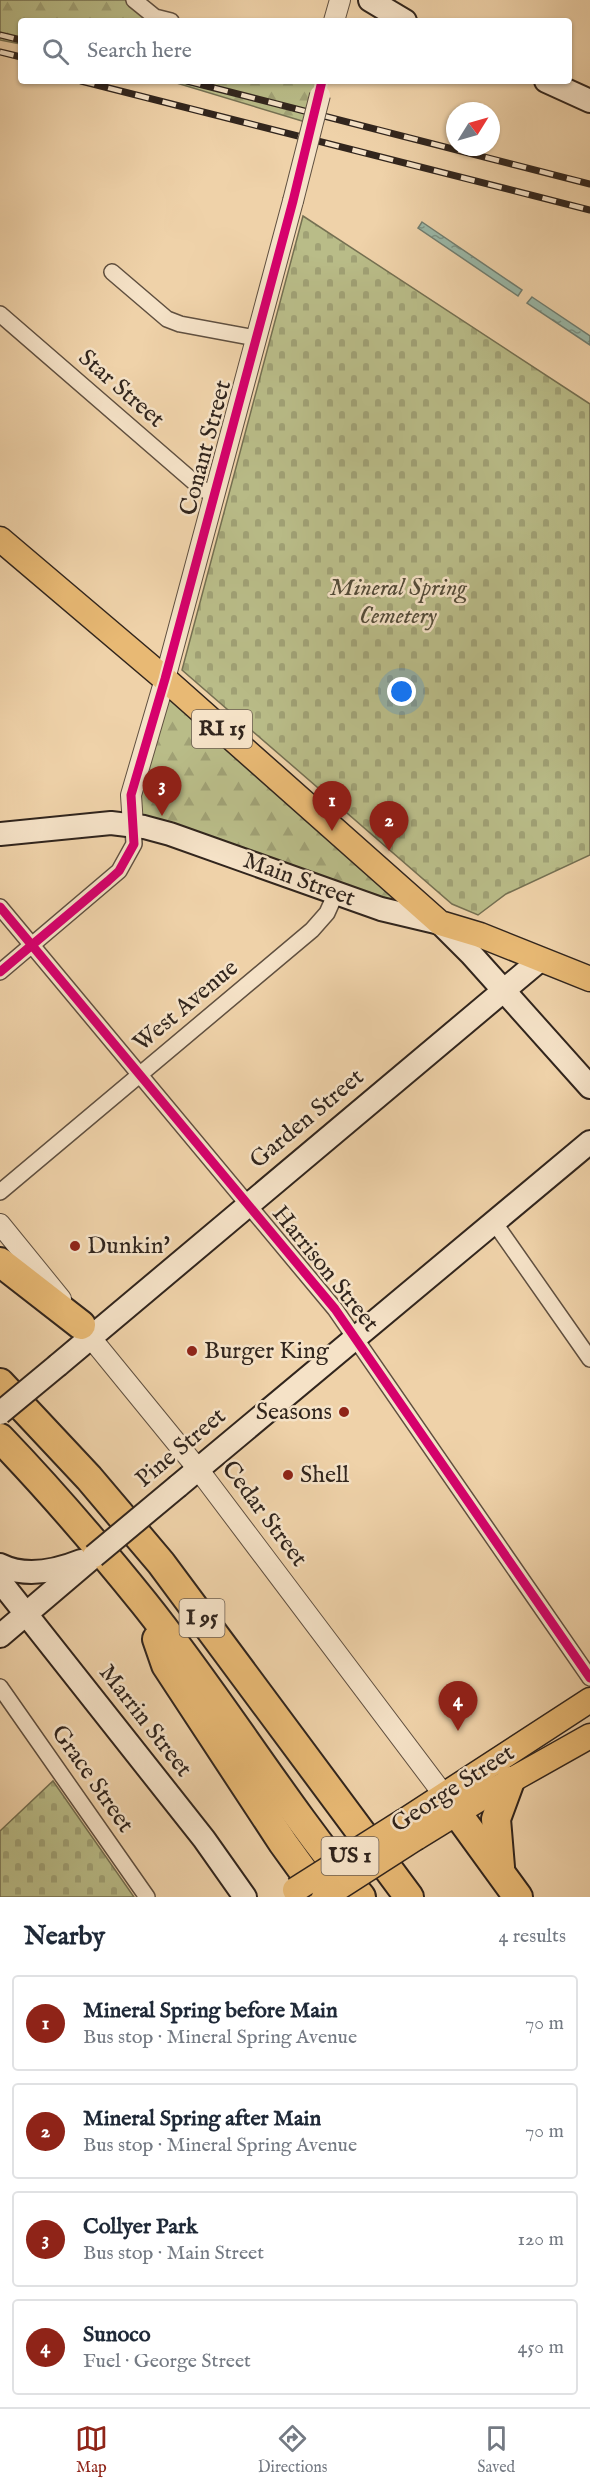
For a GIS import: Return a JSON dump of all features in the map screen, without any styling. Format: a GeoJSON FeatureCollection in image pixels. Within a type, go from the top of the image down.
{"type":"FeatureCollection","features":[{"type":"Feature","properties":{"kind":"highway"},"geometry":{"type":"LineString","coordinates":[[0,1262],[86,1331]]}},
{"type":"Feature","properties":{"kind":"highway","name":"I 95"},"geometry":{"type":"LineString","coordinates":[[0,1383],[89,1478],[155,1556],[409,1897]]}},
{"type":"Feature","properties":{"kind":"highway","name":"I 95"},"geometry":{"type":"LineString","coordinates":[[0,1438],[30,1469],[144,1603],[320,1846],[360,1897]]}},
{"type":"Feature","properties":{"kind":"highway"},"geometry":{"type":"LineString","coordinates":[[144,1603],[166,1665],[283,1843],[306,1895]]}},
{"type":"Feature","properties":{"kind":"highway"},"geometry":{"type":"LineString","coordinates":[[500,1870],[496,1820],[510,1781]]}},
{"type":"Feature","properties":{"kind":"highway"},"geometry":{"type":"LineString","coordinates":[[450,1804],[518,1897]]}},
{"type":"Feature","properties":{"kind":"main road"},"geometry":{"type":"LineString","coordinates":[[370,0],[400,18]]}},
{"type":"Feature","properties":{"kind":"main road"},"geometry":{"type":"LineString","coordinates":[[553,84],[590,101]]}},
{"type":"Feature","properties":{"kind":"main road","name":"RI 15"},"geometry":{"type":"LineString","coordinates":[[0,539],[165,679],[440,923],[504,990],[590,1087]]}},
{"type":"Feature","properties":{"kind":"main road","name":"Main Street"},"geometry":{"type":"LineString","coordinates":[[0,834],[111,823],[170,834],[397,914],[440,923],[480,935],[590,980]]}},
{"type":"Feature","properties":{"kind":"main road","name":"Garden Street"},"geometry":{"type":"LineString","coordinates":[[0,1413],[58,1365],[86,1331],[248,1204],[540,960]]}},
{"type":"Feature","properties":{"kind":"main road","name":"Pine Street"},"geometry":{"type":"LineString","coordinates":[[47,1581],[65,1567],[94,1556],[590,1142]]}},
{"type":"Feature","properties":{"kind":"main road"},"geometry":{"type":"LineString","coordinates":[[0,1565],[47,1581],[26,1614],[0,1636]]}},
{"type":"Feature","properties":{"kind":"main road","name":"Marrin Street"},"geometry":{"type":"LineString","coordinates":[[0,1581],[204,1839],[244,1897]]}},
{"type":"Feature","properties":{"kind":"main road","name":"George Street"},"geometry":{"type":"LineString","coordinates":[[306,1895],[450,1804],[590,1700]]}},
{"type":"Feature","properties":{"kind":"main road","name":"George Street"},"geometry":{"type":"LineString","coordinates":[[450,1804],[510,1781],[590,1736]]}},
{"type":"Feature","properties":{"kind":"street"},"geometry":{"type":"LineString","coordinates":[[134,0],[159,18]]}},
{"type":"Feature","properties":{"kind":"street"},"geometry":{"type":"LineString","coordinates":[[335,18],[340,0]]}},
{"type":"Feature","properties":{"kind":"street","name":"Conant Street"},"geometry":{"type":"LineString","coordinates":[[133,826],[131,795],[165,679],[321,88]]}},
{"type":"Feature","properties":{"kind":"street"},"geometry":{"type":"LineString","coordinates":[[112,272],[167,319],[180,324],[255,338]]}},
{"type":"Feature","properties":{"kind":"street","name":"Star Street"},"geometry":{"type":"LineString","coordinates":[[0,314],[202,489],[214,494]]}},
{"type":"Feature","properties":{"kind":"street"},"geometry":{"type":"LineString","coordinates":[[0,972],[119,871],[134,844],[133,826]]}},
{"type":"Feature","properties":{"kind":"street","name":"West Avenue"},"geometry":{"type":"LineString","coordinates":[[0,1192],[312,930],[327,913],[336,893]]}},
{"type":"Feature","properties":{"kind":"street","name":"Harrison Street"},"geometry":{"type":"LineString","coordinates":[[0,907],[356,1337],[590,1678]]}},
{"type":"Feature","properties":{"kind":"street"},"geometry":{"type":"LineString","coordinates":[[494,1222],[590,1359]]}},
{"type":"Feature","properties":{"kind":"street","name":"Cedar Street"},"geometry":{"type":"LineString","coordinates":[[0,1224],[198,1469],[450,1804]]}},
{"type":"Feature","properties":{"kind":"street","name":"Grace Street"},"geometry":{"type":"LineString","coordinates":[[0,1687],[147,1897]]}},
{"type":"Feature","properties":{"kind":"green space"},"geometry":{"type":"Polygon","coordinates":[[[0,0],[133,0],[163,18],[18,18],[18,43],[0,40],[0,0]]]}},
{"type":"Feature","properties":{"kind":"green space"},"geometry":{"type":"Polygon","coordinates":[[[180,84],[318,84],[312,124],[180,84]]]}},
{"type":"Feature","properties":{"kind":"green space","name":"Mineral Spring Cemetery"},"geometry":{"type":"Polygon","coordinates":[[[303,216],[590,404],[590,855],[506,894],[478,915],[452,904],[182,670],[303,216]]]}},
{"type":"Feature","properties":{"kind":"green space"},"geometry":{"type":"Polygon","coordinates":[[[160,688],[436,920],[136,829],[142,753],[160,688]]]}},
{"type":"Feature","properties":{"kind":"green space"},"geometry":{"type":"Polygon","coordinates":[[[53,1781],[134,1897],[0,1897],[0,1831],[53,1781]]]}},
{"type":"Feature","properties":{"kind":"water"},"geometry":{"type":"Polygon","coordinates":[[[422,222],[522,290],[518,296],[418,228],[422,222]]]}},
{"type":"Feature","properties":{"kind":"water"},"geometry":{"type":"Polygon","coordinates":[[[532,297],[590,336],[590,345],[527,303],[532,297]]]}},
{"type":"Feature","properties":{"kind":"railway"},"geometry":{"type":"LineString","coordinates":[[0,35],[18,39]]}},
{"type":"Feature","properties":{"kind":"railway"},"geometry":{"type":"LineString","coordinates":[[0,52],[18,56]]}},
{"type":"Feature","properties":{"kind":"railway"},"geometry":{"type":"LineString","coordinates":[[93,84],[590,210]]}},
{"type":"Feature","properties":{"kind":"railway"},"geometry":{"type":"LineString","coordinates":[[199,84],[590,184]]}},
{"type":"Feature","properties":{"kind":"cycle path"},"geometry":{"type":"LineString","coordinates":[[0,972],[119,871],[134,844],[131,795],[165,679],[293,201],[321,84]]}},
{"type":"Feature","properties":{"kind":"cycle path"},"geometry":{"type":"LineString","coordinates":[[0,907],[335,1309],[590,1678]]}},
{"type":"Feature","properties":{"kind":"place","name":"Collyer Park"},"geometry":{"type":"Point","coordinates":[162,816]}},
{"type":"Feature","properties":{"kind":"place","name":"Mineral Spring before Main"},"geometry":{"type":"Point","coordinates":[332,831]}},
{"type":"Feature","properties":{"kind":"place","name":"Mineral Spring after Main"},"geometry":{"type":"Point","coordinates":[389,851]}},
{"type":"Feature","properties":{"kind":"place","name":"Dunkin'"},"geometry":{"type":"Point","coordinates":[75,1246]}},
{"type":"Feature","properties":{"kind":"place","name":"Burger King"},"geometry":{"type":"Point","coordinates":[192,1351]}},
{"type":"Feature","properties":{"kind":"place","name":"Seasons"},"geometry":{"type":"Point","coordinates":[344,1412]}},
{"type":"Feature","properties":{"kind":"place","name":"Shell"},"geometry":{"type":"Point","coordinates":[288,1475]}},
{"type":"Feature","properties":{"kind":"place","name":"Sunoco"},"geometry":{"type":"Point","coordinates":[458,1731]}}]}
